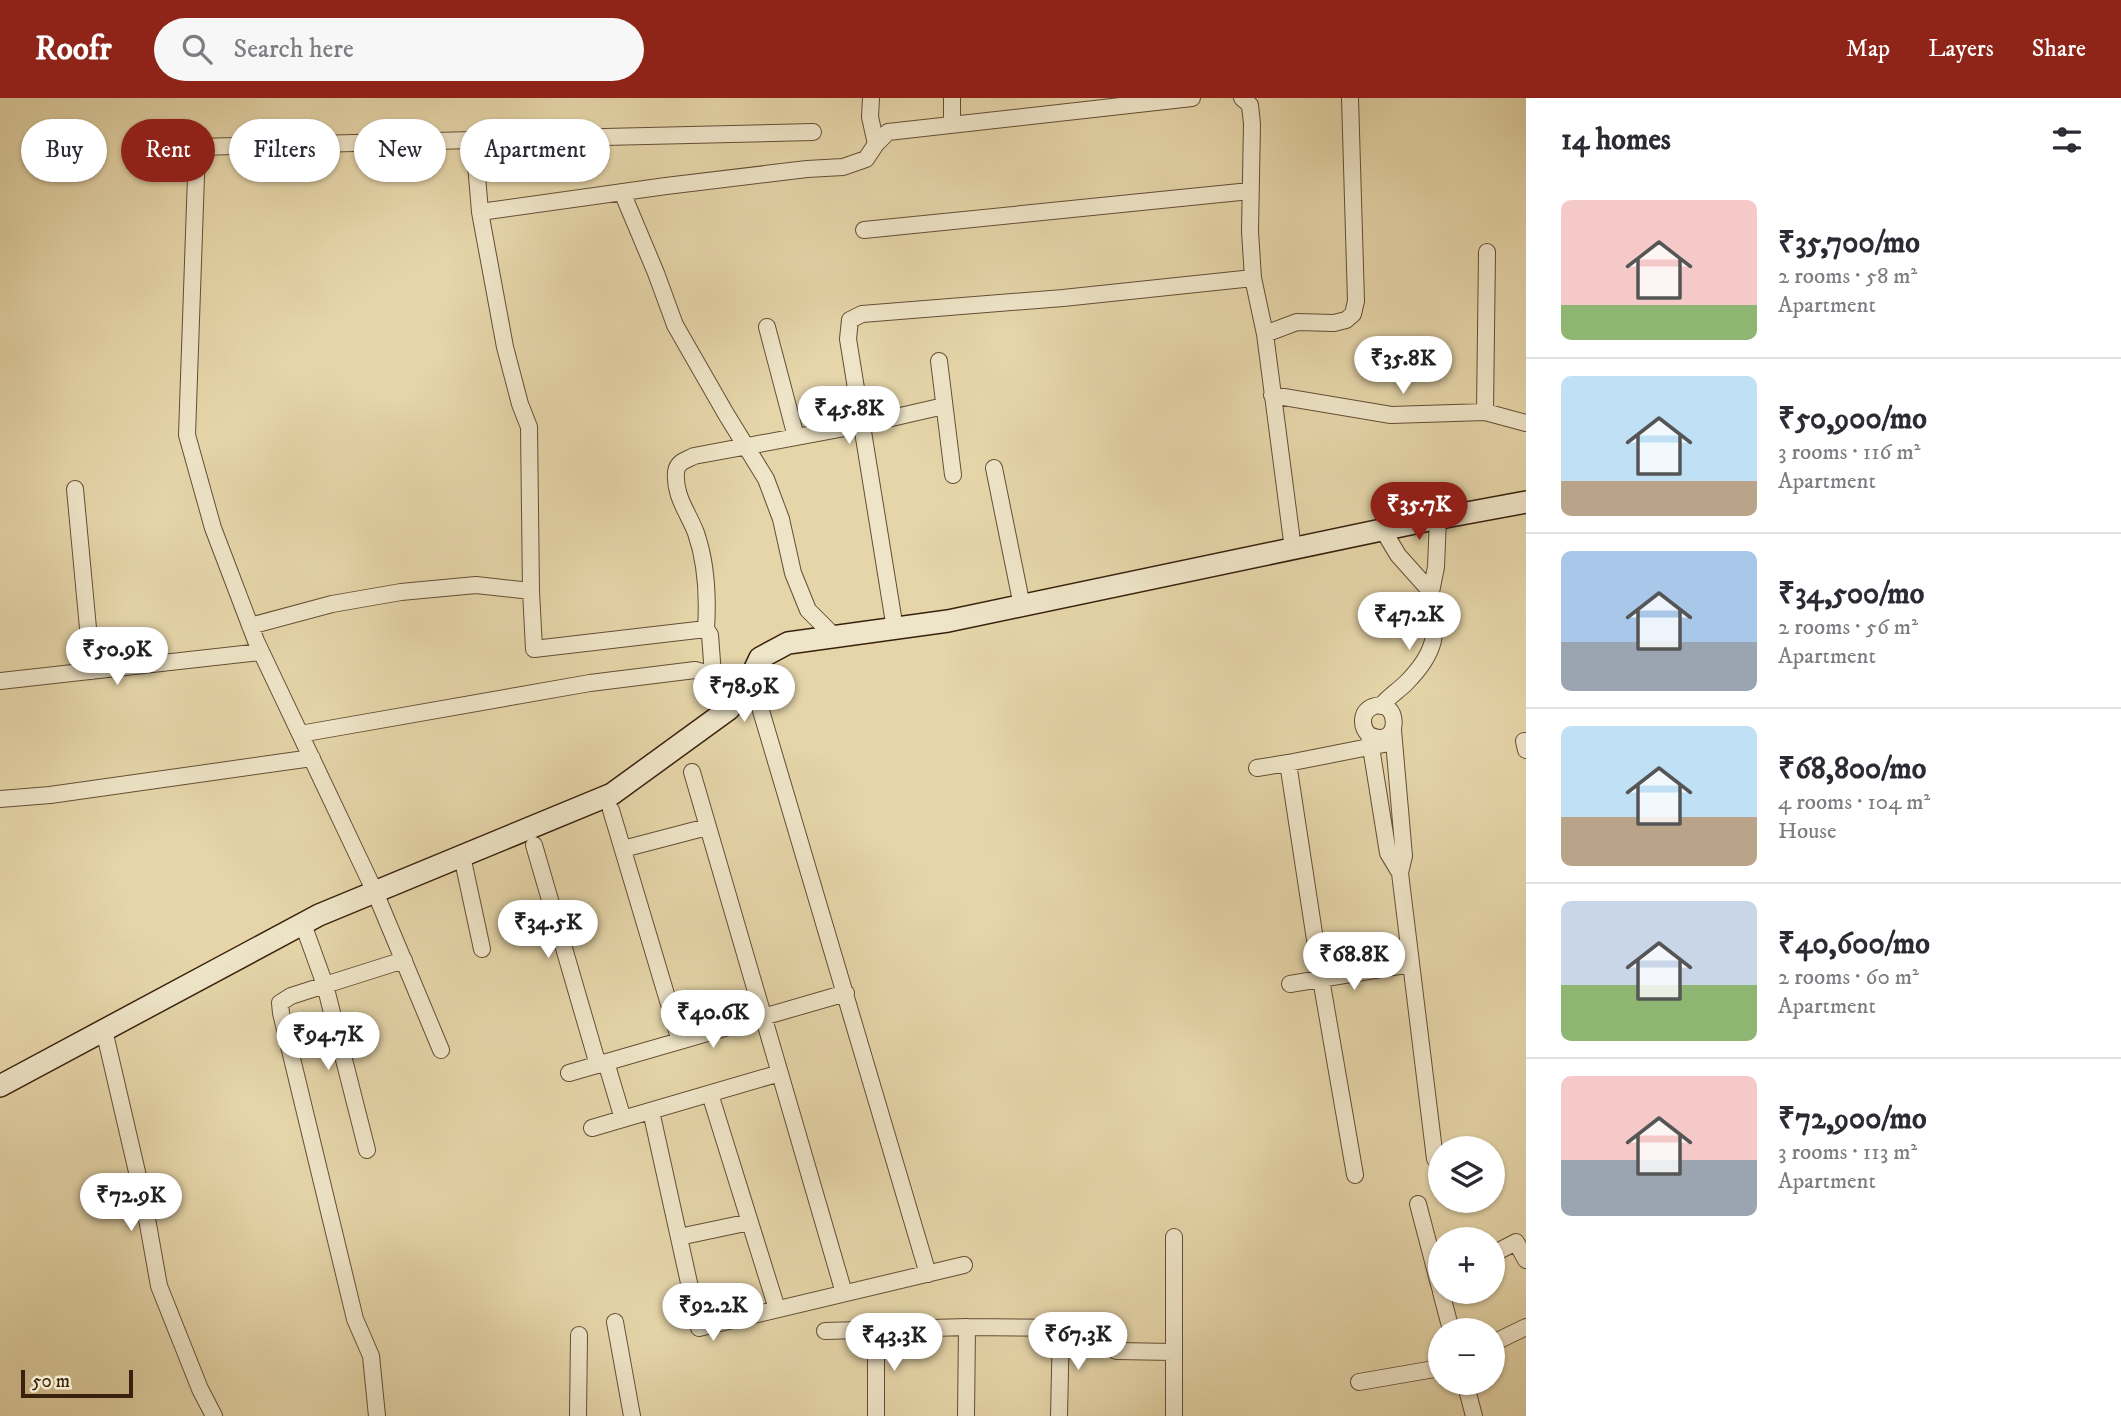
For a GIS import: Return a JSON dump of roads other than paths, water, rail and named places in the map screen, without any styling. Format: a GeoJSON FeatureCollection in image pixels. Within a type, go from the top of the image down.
{"type":"FeatureCollection","features":[{"type":"Feature","properties":{"kind":"street"},"geometry":{"type":"LineString","coordinates":[[870,98],[870,117],[876,144]]}},
{"type":"Feature","properties":{"kind":"street"},"geometry":{"type":"LineString","coordinates":[[951,98],[953,124]]}},
{"type":"Feature","properties":{"kind":"street"},"geometry":{"type":"LineString","coordinates":[[480,212],[807,169],[843,167],[866,159],[888,132],[953,124],[1044,106],[1192,98]]}},
{"type":"Feature","properties":{"kind":"street"},"geometry":{"type":"LineString","coordinates":[[1265,334],[1297,322],[1334,323],[1346,320],[1353,314],[1356,301],[1350,98]]}},
{"type":"Feature","properties":{"kind":"street"},"geometry":{"type":"LineString","coordinates":[[1247,100],[1252,124],[1250,191],[1253,278],[1265,334],[1293,549]]}},
{"type":"Feature","properties":{"kind":"street"},"geometry":{"type":"LineString","coordinates":[[610,137],[813,132]]}},
{"type":"Feature","properties":{"kind":"street"},"geometry":{"type":"LineString","coordinates":[[441,1050],[375,892],[250,626],[213,528],[187,435],[197,147],[460,140]]}},
{"type":"Feature","properties":{"kind":"street"},"geometry":{"type":"LineString","coordinates":[[478,182],[480,212],[505,347],[529,427],[534,649],[706,629]]}},
{"type":"Feature","properties":{"kind":"street"},"geometry":{"type":"LineString","coordinates":[[864,230],[1250,191]]}},
{"type":"Feature","properties":{"kind":"street"},"geometry":{"type":"LineString","coordinates":[[622,192],[675,325],[766,479],[781,519],[793,573],[808,610],[835,636]]}},
{"type":"Feature","properties":{"kind":"street"},"geometry":{"type":"LineString","coordinates":[[1485,412],[1487,252]]}},
{"type":"Feature","properties":{"kind":"street"},"geometry":{"type":"LineString","coordinates":[[895,629],[848,339],[849,320],[862,314],[1050,299],[1253,278]]}},
{"type":"Feature","properties":{"kind":"street"},"geometry":{"type":"LineString","coordinates":[[767,327],[796,437]]}},
{"type":"Feature","properties":{"kind":"street"},"geometry":{"type":"LineString","coordinates":[[939,361],[953,475]]}},
{"type":"Feature","properties":{"kind":"street"},"geometry":{"type":"LineString","coordinates":[[1272,395],[1391,415],[1485,412],[1526,423]]}},
{"type":"Feature","properties":{"kind":"street"},"geometry":{"type":"LineString","coordinates":[[713,675],[710,635],[706,629],[704,572],[696,535],[679,500],[676,469],[681,461],[694,456],[861,425],[944,406]]}},
{"type":"Feature","properties":{"kind":"street"},"geometry":{"type":"LineString","coordinates":[[994,468],[1022,606]]}},
{"type":"Feature","properties":{"kind":"street"},"geometry":{"type":"LineString","coordinates":[[75,489],[92,671]]}},
{"type":"Feature","properties":{"kind":"street"},"geometry":{"type":"LineString","coordinates":[[0,1086],[303,923],[612,794],[729,709],[751,677],[760,658],[788,643],[947,621],[1526,502]]}},
{"type":"Feature","properties":{"kind":"street"},"geometry":{"type":"LineString","coordinates":[[1381,706],[1423,665],[1434,642],[1436,617],[1431,592],[1436,567],[1438,519]]}},
{"type":"Feature","properties":{"kind":"street"},"geometry":{"type":"LineString","coordinates":[[1383,530],[1398,555],[1431,592]]}},
{"type":"Feature","properties":{"kind":"street"},"geometry":{"type":"LineString","coordinates":[[250,626],[332,604],[401,592],[477,585],[531,591]]}},
{"type":"Feature","properties":{"kind":"street"},"geometry":{"type":"LineString","coordinates":[[0,681],[261,652]]}},
{"type":"Feature","properties":{"kind":"street"},"geometry":{"type":"LineString","coordinates":[[300,734],[625,678],[695,670],[713,675],[725,688],[729,709]]}},
{"type":"Feature","properties":{"kind":"street"},"geometry":{"type":"LineString","coordinates":[[751,677],[928,1274]]}},
{"type":"Feature","properties":{"kind":"street"},"geometry":{"type":"LineString","coordinates":[[1400,873],[1388,853],[1370,741],[1363,727],[1363,716],[1370,708],[1381,706],[1390,710],[1395,725],[1393,736],[1404,856],[1400,873],[1431,1136]]}},
{"type":"Feature","properties":{"kind":"street"},"geometry":{"type":"LineString","coordinates":[[1257,768],[1288,763],[1370,741],[1374,737],[1393,736]]}},
{"type":"Feature","properties":{"kind":"street"},"geometry":{"type":"LineString","coordinates":[[1526,741],[1526,750]]}},
{"type":"Feature","properties":{"kind":"street"},"geometry":{"type":"LineString","coordinates":[[0,799],[50,795],[312,758]]}},
{"type":"Feature","properties":{"kind":"street"},"geometry":{"type":"LineString","coordinates":[[1288,763],[1355,1175]]}},
{"type":"Feature","properties":{"kind":"street"},"geometry":{"type":"LineString","coordinates":[[692,772],[844,1293]]}},
{"type":"Feature","properties":{"kind":"street"},"geometry":{"type":"LineString","coordinates":[[611,810],[680,1041]]}},
{"type":"Feature","properties":{"kind":"street"},"geometry":{"type":"LineString","coordinates":[[623,849],[707,827]]}},
{"type":"Feature","properties":{"kind":"street"},"geometry":{"type":"LineString","coordinates":[[534,845],[622,1119]]}},
{"type":"Feature","properties":{"kind":"street"},"geometry":{"type":"LineString","coordinates":[[462,856],[482,949]]}},
{"type":"Feature","properties":{"kind":"street"},"geometry":{"type":"LineString","coordinates":[[303,923],[325,985],[367,1150]]}},
{"type":"Feature","properties":{"kind":"street"},"geometry":{"type":"LineString","coordinates":[[377,1416],[371,1356],[355,1319],[280,1003],[291,996],[404,960]]}},
{"type":"Feature","properties":{"kind":"street"},"geometry":{"type":"LineString","coordinates":[[1290,984],[1411,964]]}},
{"type":"Feature","properties":{"kind":"street"},"geometry":{"type":"LineString","coordinates":[[569,1073],[846,993]]}},
{"type":"Feature","properties":{"kind":"street"},"geometry":{"type":"LineString","coordinates":[[104,1030],[144,1202],[159,1286],[200,1389],[214,1416]]}},
{"type":"Feature","properties":{"kind":"street"},"geometry":{"type":"LineString","coordinates":[[592,1128],[780,1073]]}},
{"type":"Feature","properties":{"kind":"street"},"geometry":{"type":"LineString","coordinates":[[709,1094],[777,1309]]}},
{"type":"Feature","properties":{"kind":"street"},"geometry":{"type":"LineString","coordinates":[[651,1111],[699,1328],[964,1265]]}},
{"type":"Feature","properties":{"kind":"street"},"geometry":{"type":"LineString","coordinates":[[1418,1204],[1428,1241]]}},
{"type":"Feature","properties":{"kind":"street"},"geometry":{"type":"LineString","coordinates":[[679,1237],[750,1222]]}},
{"type":"Feature","properties":{"kind":"street"},"geometry":{"type":"LineString","coordinates":[[1174,1237],[1174,1416]]}},
{"type":"Feature","properties":{"kind":"street"},"geometry":{"type":"LineString","coordinates":[[1505,1248],[1516,1242],[1526,1260]]}},
{"type":"Feature","properties":{"kind":"street"},"geometry":{"type":"LineString","coordinates":[[615,1322],[632,1416]]}},
{"type":"Feature","properties":{"kind":"street"},"geometry":{"type":"LineString","coordinates":[[966,1416],[967,1327]]}},
{"type":"Feature","properties":{"kind":"street"},"geometry":{"type":"LineString","coordinates":[[825,1331],[967,1327],[1093,1328]]}},
{"type":"Feature","properties":{"kind":"street"},"geometry":{"type":"LineString","coordinates":[[1059,1416],[1060,1327]]}},
{"type":"Feature","properties":{"kind":"street"},"geometry":{"type":"LineString","coordinates":[[1505,1337],[1526,1327]]}},
{"type":"Feature","properties":{"kind":"street"},"geometry":{"type":"LineString","coordinates":[[876,1330],[876,1416]]}},
{"type":"Feature","properties":{"kind":"street"},"geometry":{"type":"LineString","coordinates":[[578,1416],[579,1335]]}},
{"type":"Feature","properties":{"kind":"street"},"geometry":{"type":"LineString","coordinates":[[1116,1351],[1174,1352]]}},
{"type":"Feature","properties":{"kind":"street"},"geometry":{"type":"LineString","coordinates":[[1359,1382],[1428,1370]]}},
{"type":"Feature","properties":{"kind":"street"},"geometry":{"type":"LineString","coordinates":[[1468,1395],[1474,1416]]}}]}
